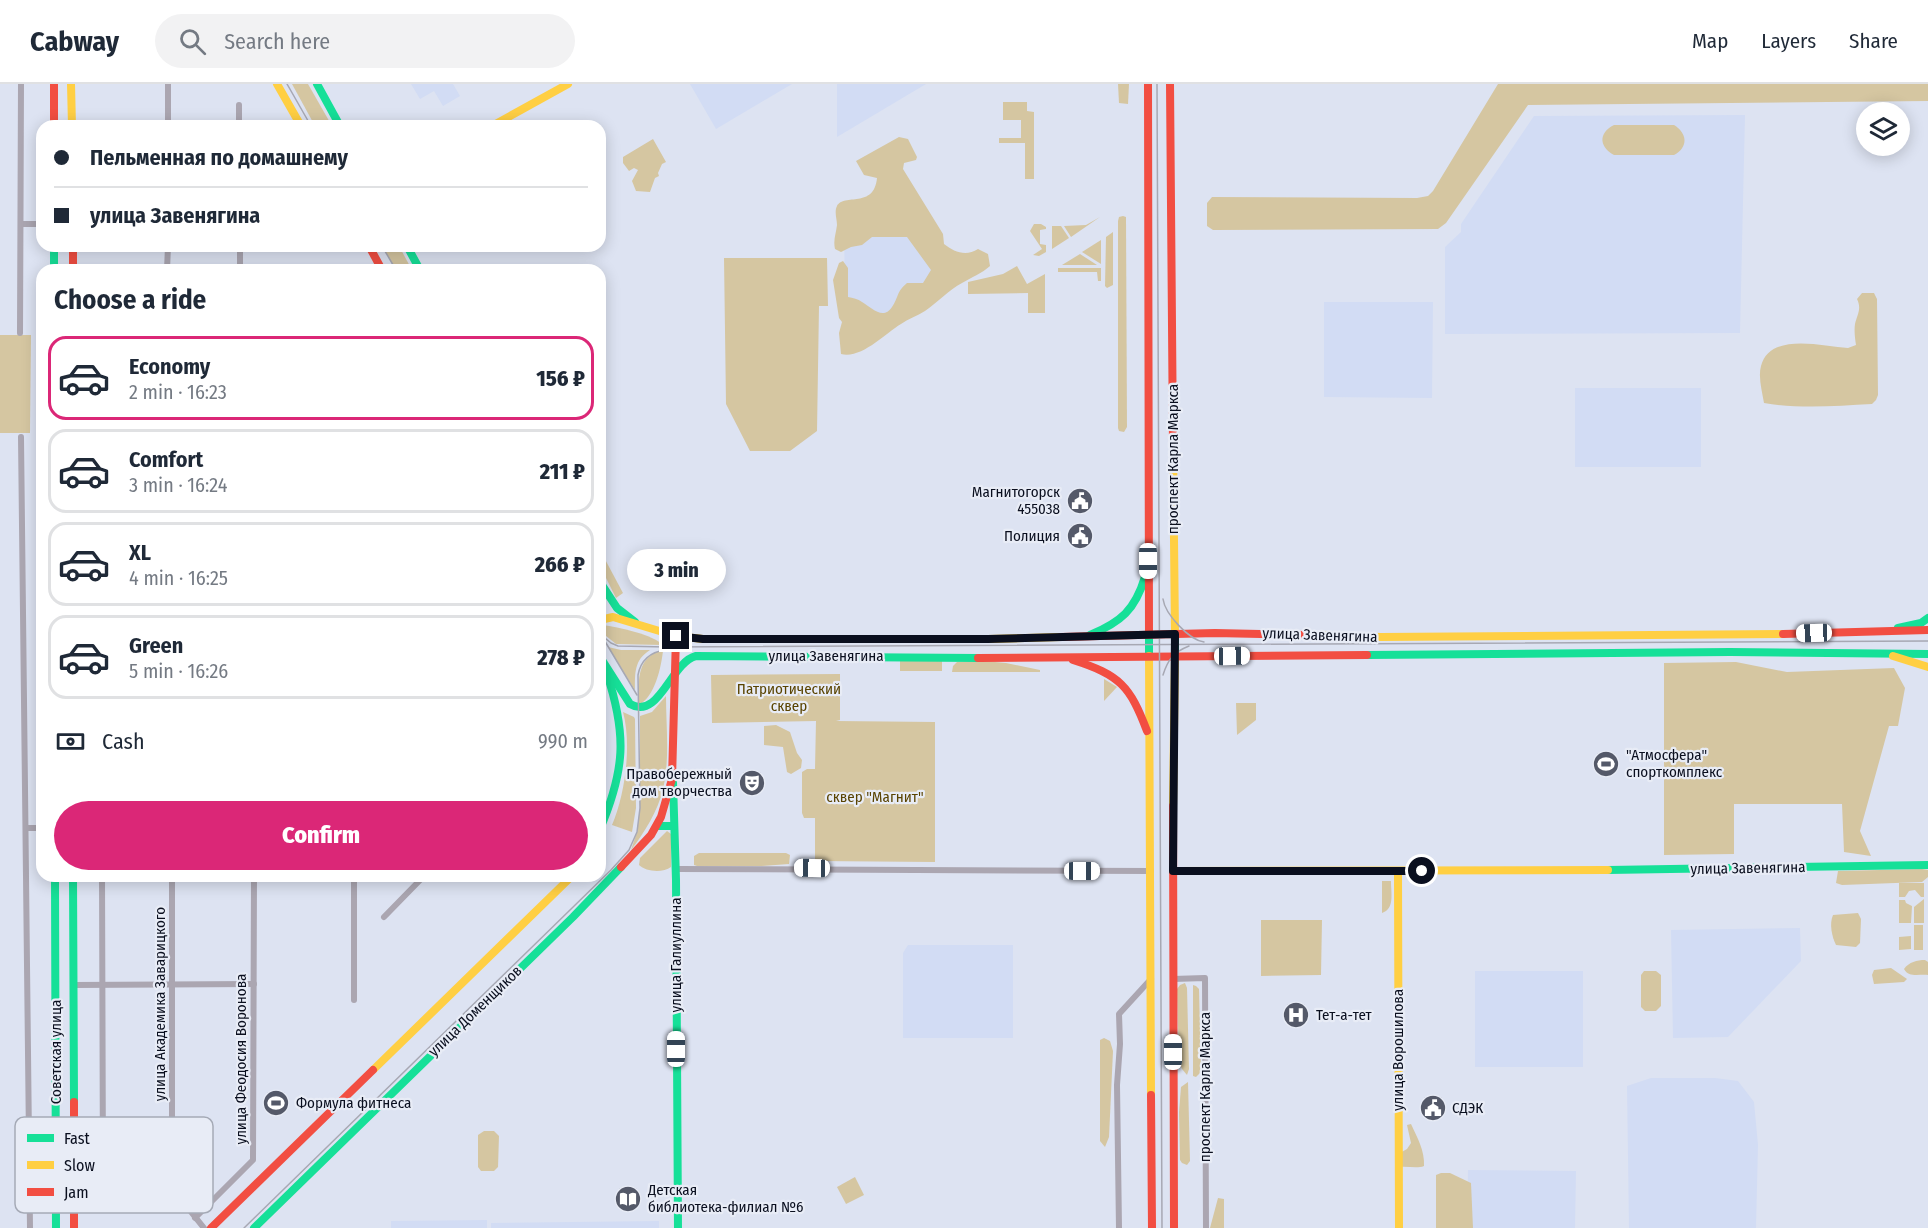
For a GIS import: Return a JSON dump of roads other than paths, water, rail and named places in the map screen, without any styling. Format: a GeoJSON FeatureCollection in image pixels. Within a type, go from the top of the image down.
{"type":"FeatureCollection","features":[{"type":"Feature","properties":{"kind":"main road"},"geometry":{"type":"LineString","coordinates":[[54,84],[54,120]]}},
{"type":"Feature","properties":{"kind":"main road"},"geometry":{"type":"LineString","coordinates":[[71,84],[72,120]]}},
{"type":"Feature","properties":{"kind":"main road"},"geometry":{"type":"LineString","coordinates":[[278,84],[298,120]]}},
{"type":"Feature","properties":{"kind":"main road"},"geometry":{"type":"LineString","coordinates":[[317,84],[337,120]]}},
{"type":"Feature","properties":{"kind":"main road"},"geometry":{"type":"LineString","coordinates":[[503,120],[568,84]]}},
{"type":"Feature","properties":{"kind":"main road","name":"проспект Карла Маркса"},"geometry":{"type":"LineString","coordinates":[[1148,84],[1152,1228]]}},
{"type":"Feature","properties":{"kind":"main road","name":"проспект Карла Маркса"},"geometry":{"type":"LineString","coordinates":[[1170,84],[1175,634],[1174,1228]]}},
{"type":"Feature","properties":{"kind":"main road"},"geometry":{"type":"LineString","coordinates":[[1088,636],[1110,627],[1131,611],[1141,592],[1148,561]]}},
{"type":"Feature","properties":{"kind":"main road"},"geometry":{"type":"LineString","coordinates":[[606,591],[617,608],[640,625]]}},
{"type":"Feature","properties":{"kind":"main road"},"geometry":{"type":"LineString","coordinates":[[606,617],[613,617],[676,636]]}},
{"type":"Feature","properties":{"kind":"main road"},"geometry":{"type":"LineString","coordinates":[[1885,631],[1921,623],[1928,618]]}},
{"type":"Feature","properties":{"kind":"main road","name":"улица Завенягина"},"geometry":{"type":"LineString","coordinates":[[676,636],[703,639],[935,640],[1149,634],[1251,633],[1381,637],[1497,634],[1711,636],[1928,630]]}},
{"type":"Feature","properties":{"kind":"main road","name":"улица Галиуллина"},"geometry":{"type":"LineString","coordinates":[[676,636],[672,779],[678,1228]]}},
{"type":"Feature","properties":{"kind":"main road","name":"улица Завенягина"},"geometry":{"type":"LineString","coordinates":[[676,673],[689,657],[708,656],[1064,657],[1719,652],[1928,654]]}},
{"type":"Feature","properties":{"kind":"main road","name":"улица Завенягина"},"geometry":{"type":"LineString","coordinates":[[1884,654],[1928,667]]}},
{"type":"Feature","properties":{"kind":"main road"},"geometry":{"type":"LineString","coordinates":[[1064,657],[1096,666],[1124,683],[1138,707],[1149,737]]}},
{"type":"Feature","properties":{"kind":"main road"},"geometry":{"type":"LineString","coordinates":[[606,666],[630,704],[635,707],[650,705],[676,673]]}},
{"type":"Feature","properties":{"kind":"main road"},"geometry":{"type":"LineString","coordinates":[[606,673],[617,705],[620,723],[620,760],[612,799],[606,814]]}},
{"type":"Feature","properties":{"kind":"main road","name":"улица Доменщиков"},"geometry":{"type":"LineString","coordinates":[[254,1228],[633,856],[657,826],[672,779]]}},
{"type":"Feature","properties":{"kind":"main road"},"geometry":{"type":"LineString","coordinates":[[657,826],[674,826]]}},
{"type":"Feature","properties":{"kind":"main road","name":"улица Завенягина"},"geometry":{"type":"LineString","coordinates":[[1173,871],[1398,872],[1928,865]]}},
{"type":"Feature","properties":{"kind":"main road","name":"улица Ворошилова"},"geometry":{"type":"LineString","coordinates":[[1398,872],[1399,1228]]}},
{"type":"Feature","properties":{"kind":"main road","name":"Советская улица"},"geometry":{"type":"LineString","coordinates":[[55,882],[56,1117]]}},
{"type":"Feature","properties":{"kind":"main road","name":"Советская улица"},"geometry":{"type":"LineString","coordinates":[[73,882],[74,1117]]}},
{"type":"Feature","properties":{"kind":"main road","name":"улица Доменщиков"},"geometry":{"type":"LineString","coordinates":[[211,1228],[566,882]]}},
{"type":"Feature","properties":{"kind":"main road","name":"Советская улица"},"geometry":{"type":"LineString","coordinates":[[56,1213],[56,1228]]}},
{"type":"Feature","properties":{"kind":"street"},"geometry":{"type":"LineString","coordinates":[[20,333],[21,84]]}},
{"type":"Feature","properties":{"kind":"street"},"geometry":{"type":"LineString","coordinates":[[168,84],[168,120]]}},
{"type":"Feature","properties":{"kind":"street"},"geometry":{"type":"LineString","coordinates":[[239,105],[239,120]]}},
{"type":"Feature","properties":{"kind":"street"},"geometry":{"type":"LineString","coordinates":[[21,224],[36,224]]}},
{"type":"Feature","properties":{"kind":"street"},"geometry":{"type":"LineString","coordinates":[[21,437],[29,1117]]}},
{"type":"Feature","properties":{"kind":"street"},"geometry":{"type":"LineString","coordinates":[[27,828],[36,828]]}},
{"type":"Feature","properties":{"kind":"street"},"geometry":{"type":"LineString","coordinates":[[675,869],[1151,871]]}},
{"type":"Feature","properties":{"kind":"street"},"geometry":{"type":"LineString","coordinates":[[102,882],[103,1117]]}},
{"type":"Feature","properties":{"kind":"street","name":"улица Академика Заварицкого"},"geometry":{"type":"LineString","coordinates":[[172,882],[172,1117]]}},
{"type":"Feature","properties":{"kind":"street","name":"улица Феодосия Воронова"},"geometry":{"type":"LineString","coordinates":[[213,1200],[253,1160],[254,882]]}},
{"type":"Feature","properties":{"kind":"street"},"geometry":{"type":"LineString","coordinates":[[354,882],[354,1000]]}},
{"type":"Feature","properties":{"kind":"street"},"geometry":{"type":"LineString","coordinates":[[384,917],[418,882]]}},
{"type":"Feature","properties":{"kind":"street","name":"проспект Карла Маркса"},"geometry":{"type":"LineString","coordinates":[[1173,979],[1205,978],[1206,1228]]}},
{"type":"Feature","properties":{"kind":"street"},"geometry":{"type":"LineString","coordinates":[[1119,1228],[1117,1085],[1120,1044],[1119,1014],[1151,979]]}},
{"type":"Feature","properties":{"kind":"street"},"geometry":{"type":"LineString","coordinates":[[74,985],[254,984]]}},
{"type":"Feature","properties":{"kind":"street"},"geometry":{"type":"LineString","coordinates":[[30,1213],[30,1228]]}},
{"type":"Feature","properties":{"kind":"street"},"geometry":{"type":"LineString","coordinates":[[191,1213],[204,1228]]}},
{"type":"Feature","properties":{"kind":"street","name":"улица Феодосия Воронова"},"geometry":{"type":"LineString","coordinates":[[195,1218],[200,1213]]}},
{"type":"Feature","properties":{"kind":"tram line"},"geometry":{"type":"LineString","coordinates":[[287,84],[308,120]]}},
{"type":"Feature","properties":{"kind":"tram line"},"geometry":{"type":"LineString","coordinates":[[1157,84],[1162,1228]]}},
{"type":"Feature","properties":{"kind":"tram line"},"geometry":{"type":"LineString","coordinates":[[386,252],[392,264]]}},
{"type":"Feature","properties":{"kind":"tram line"},"geometry":{"type":"LineString","coordinates":[[1163,599],[1168,612],[1179,625],[1192,637],[1204,642]]}},
{"type":"Feature","properties":{"kind":"tram line"},"geometry":{"type":"LineString","coordinates":[[606,639],[618,646],[667,647],[1928,641]]}},
{"type":"Feature","properties":{"kind":"tram line"},"geometry":{"type":"LineString","coordinates":[[606,643],[637,695]]}},
{"type":"Feature","properties":{"kind":"tram line"},"geometry":{"type":"LineString","coordinates":[[1163,675],[1172,657],[1189,646]]}},
{"type":"Feature","properties":{"kind":"tram line"},"geometry":{"type":"LineString","coordinates":[[606,875],[629,850],[637,832],[640,808],[638,675],[647,657],[665,650]]}},
{"type":"Feature","properties":{"kind":"tram line"},"geometry":{"type":"LineString","coordinates":[[244,1228],[599,882]]}},
{"type":"Feature","properties":{"kind":"place","name":"Магнитогорск 455038"},"geometry":{"type":"Point","coordinates":[1080,501]}},
{"type":"Feature","properties":{"kind":"place","name":"Полиция"},"geometry":{"type":"Point","coordinates":[1080,536]}},
{"type":"Feature","properties":{"kind":"place","name":"\"Атмосфера\" спорткомплекс"},"geometry":{"type":"Point","coordinates":[1606,764]}},
{"type":"Feature","properties":{"kind":"place","name":"Правобережный дом творчества"},"geometry":{"type":"Point","coordinates":[752,783]}},
{"type":"Feature","properties":{"kind":"place","name":"Тет-а-тет"},"geometry":{"type":"Point","coordinates":[1296,1015]}},
{"type":"Feature","properties":{"kind":"place","name":"Формула фитнеса"},"geometry":{"type":"Point","coordinates":[276,1103]}},
{"type":"Feature","properties":{"kind":"place","name":"СДЭК"},"geometry":{"type":"Point","coordinates":[1433,1108]}},
{"type":"Feature","properties":{"kind":"place","name":"Детская библиотека-филиал №6"},"geometry":{"type":"Point","coordinates":[628,1199]}},
{"type":"Feature","properties":{"kind":"park label","name":"Патриотический сквер"},"geometry":{"type":"Point","coordinates":[789,698]}},
{"type":"Feature","properties":{"kind":"park label","name":"сквер \"Магнит\""},"geometry":{"type":"Point","coordinates":[875,797]}}]}
